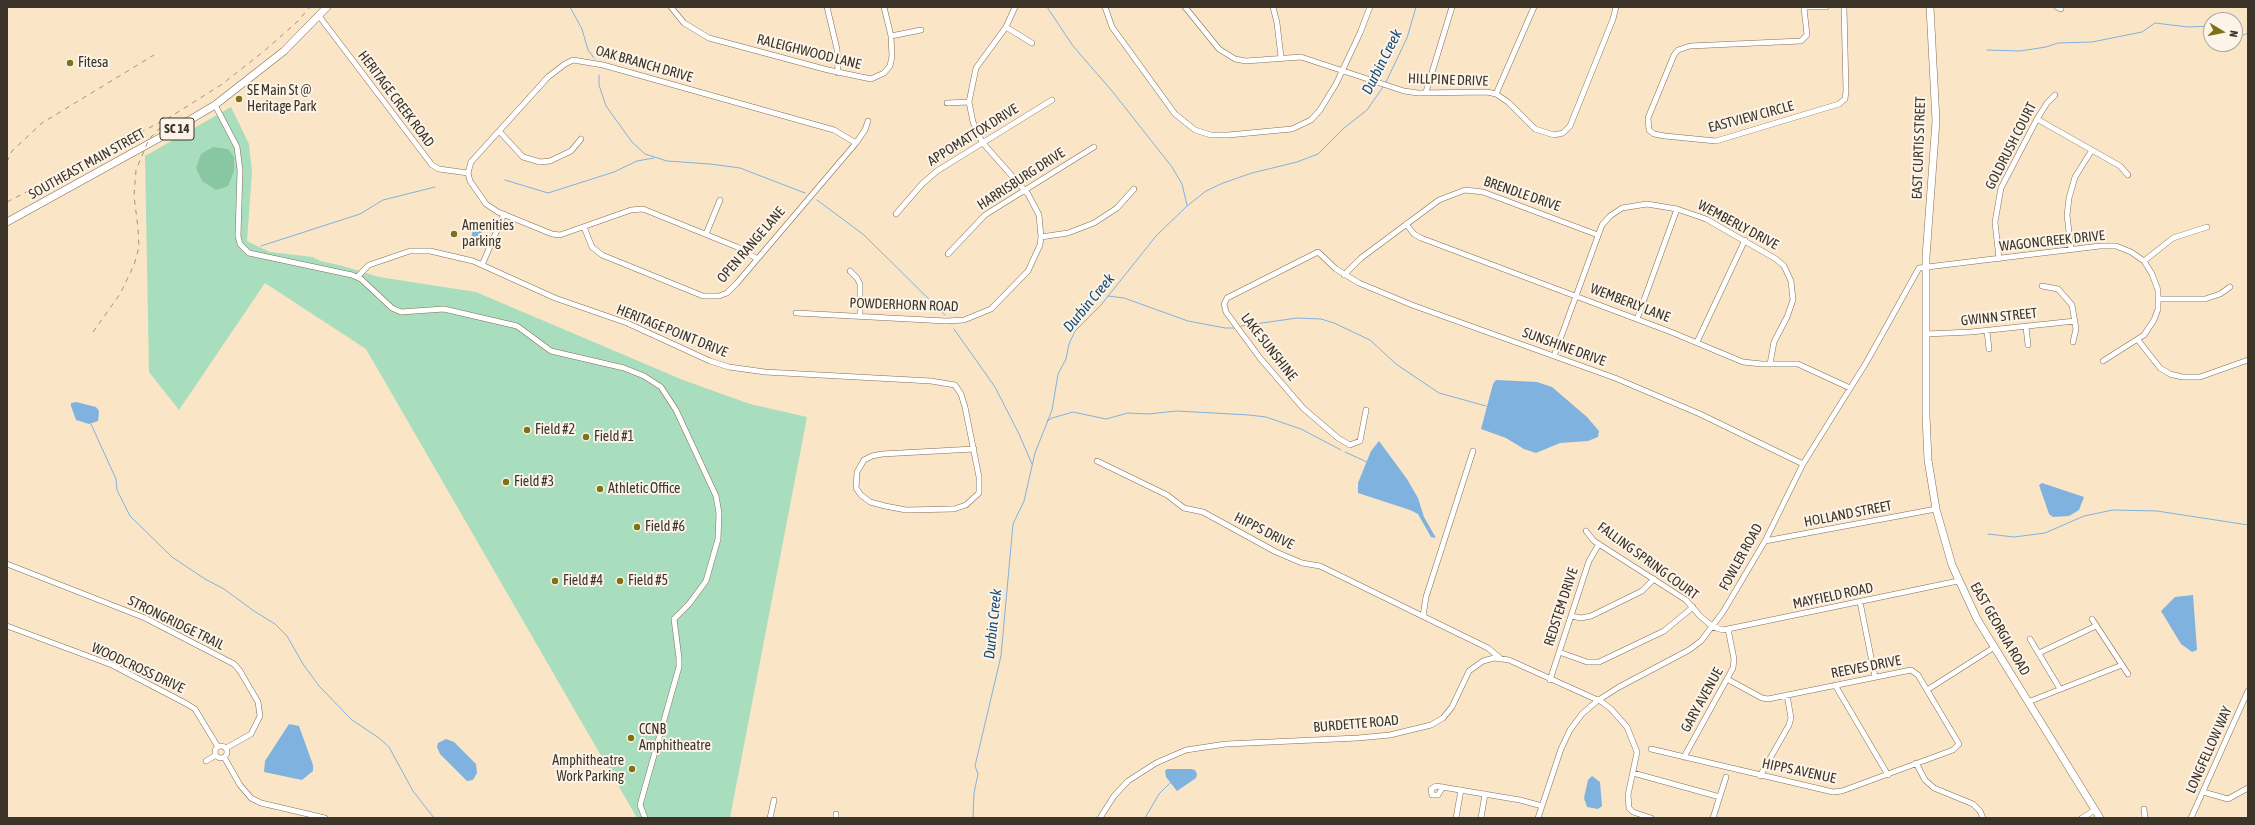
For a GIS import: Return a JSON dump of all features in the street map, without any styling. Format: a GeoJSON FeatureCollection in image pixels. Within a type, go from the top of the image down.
{"type":"FeatureCollection","features":[{"type":"Feature","properties":{"kind":"main road","name":"SOUTHEAST MAIN STREET"},"geometry":{"type":"LineString","coordinates":[[7,222],[162,137],[214,105],[264,68],[327,7]]}},
{"type":"Feature","properties":{"kind":"main road","name":"EAST CURTIS STREET"},"geometry":{"type":"LineString","coordinates":[[1926,266],[1936,120],[1930,7]]}},
{"type":"Feature","properties":{"kind":"main road","name":"EAST GEORGIA ROAD"},"geometry":{"type":"LineString","coordinates":[[1926,266],[1926,433],[1931,484],[1946,549],[1958,581],[1977,619],[2100,818]]}},
{"type":"Feature","properties":{"kind":"street","name":"RALEIGHWOOD LANE"},"geometry":{"type":"LineString","coordinates":[[671,7],[684,23],[709,38],[838,73],[871,79],[884,73],[890,66],[893,51],[884,7]]}},
{"type":"Feature","properties":{"kind":"street"},"geometry":{"type":"LineString","coordinates":[[827,7],[837,49],[838,73]]}},
{"type":"Feature","properties":{"kind":"street","name":"POWDERHORN ROAD"},"geometry":{"type":"LineString","coordinates":[[796,313],[948,321],[964,320],[980,315],[995,305],[1028,271],[1037,254],[1041,236],[1036,208],[1024,190],[982,142],[973,122],[969,102],[976,68],[1006,27],[1015,7]]}},
{"type":"Feature","properties":{"kind":"street"},"geometry":{"type":"LineString","coordinates":[[1105,7],[1108,20],[1175,114],[1188,126],[1211,135],[1258,133],[1300,126],[1311,120],[1320,110],[1343,70],[1370,7]]}},
{"type":"Feature","properties":{"kind":"street","name":"HILLPINE DRIVE"},"geometry":{"type":"LineString","coordinates":[[1185,7],[1196,18],[1217,47],[1231,57],[1244,60],[1281,57],[1307,58],[1404,91],[1426,92],[1477,90],[1496,94],[1508,102],[1535,129],[1554,135],[1566,131],[1576,113],[1613,19],[1616,7]]}},
{"type":"Feature","properties":{"kind":"street"},"geometry":{"type":"LineString","coordinates":[[1273,7],[1277,23],[1281,57]]}},
{"type":"Feature","properties":{"kind":"street"},"geometry":{"type":"LineString","coordinates":[[1426,92],[1452,7]]}},
{"type":"Feature","properties":{"kind":"street"},"geometry":{"type":"LineString","coordinates":[[1496,94],[1534,7]]}},
{"type":"Feature","properties":{"kind":"street"},"geometry":{"type":"LineString","coordinates":[[1804,7],[1826,7]]}},
{"type":"Feature","properties":{"kind":"street","name":"EASTVIEW CIRCLE"},"geometry":{"type":"LineString","coordinates":[[1804,7],[1807,35],[1801,41],[1690,46],[1678,50],[1674,55],[1648,118],[1649,130],[1654,134],[1665,136],[1716,141],[1839,104],[1845,97],[1846,91],[1844,7]]}},
{"type":"Feature","properties":{"kind":"street","name":"HERITAGE CREEK ROAD"},"geometry":{"type":"LineString","coordinates":[[319,16],[432,165],[443,170],[468,173]]}},
{"type":"Feature","properties":{"kind":"street"},"geometry":{"type":"LineString","coordinates":[[1006,27],[1032,43]]}},
{"type":"Feature","properties":{"kind":"street"},"geometry":{"type":"LineString","coordinates":[[891,36],[921,30]]}},
{"type":"Feature","properties":{"kind":"street","name":"OAK BRANCH DRIVE"},"geometry":{"type":"LineString","coordinates":[[468,173],[471,162],[548,77],[564,64],[573,60],[583,60],[834,130],[856,143]]}},
{"type":"Feature","properties":{"kind":"street","name":"GOLDRUSH COURT"},"geometry":{"type":"LineString","coordinates":[[1999,259],[1995,222],[1998,195],[2007,174],[2046,103],[2055,94]]}},
{"type":"Feature","properties":{"kind":"street","name":"APPOMATTOX DRIVE"},"geometry":{"type":"LineString","coordinates":[[896,214],[929,177],[982,142],[1052,100]]}},
{"type":"Feature","properties":{"kind":"street"},"geometry":{"type":"LineString","coordinates":[[947,102],[969,102]]}},
{"type":"Feature","properties":{"kind":"street"},"geometry":{"type":"LineString","coordinates":[[214,105],[237,148],[240,170],[238,236],[240,244],[245,250],[273,259],[342,272],[357,277],[392,308],[401,312],[444,309],[518,326],[551,351],[624,368],[644,376],[660,387],[676,410],[716,496],[719,513],[718,539],[706,581],[689,604],[674,619],[680,658],[679,667],[640,804],[645,818]]}},
{"type":"Feature","properties":{"kind":"street"},"geometry":{"type":"LineString","coordinates":[[2037,119],[2123,167],[2128,175]]}},
{"type":"Feature","properties":{"kind":"street","name":"OPEN RANGE LANE"},"geometry":{"type":"LineString","coordinates":[[584,228],[592,247],[602,255],[703,296],[719,296],[727,293],[856,143],[865,130],[868,121]]}},
{"type":"Feature","properties":{"kind":"street"},"geometry":{"type":"LineString","coordinates":[[499,131],[523,157],[540,162],[550,161],[571,151],[581,139]]}},
{"type":"Feature","properties":{"kind":"street","name":"HARRISBURG DRIVE"},"geometry":{"type":"LineString","coordinates":[[948,254],[985,215],[1094,147]]}},
{"type":"Feature","properties":{"kind":"street"},"geometry":{"type":"LineString","coordinates":[[2071,249],[2067,215],[2069,198],[2075,177],[2092,150]]}},
{"type":"Feature","properties":{"kind":"street"},"geometry":{"type":"LineString","coordinates":[[468,173],[470,181],[486,204],[504,214],[552,234],[560,235],[584,228],[631,210],[643,209],[738,247],[756,258]]}},
{"type":"Feature","properties":{"kind":"street"},"geometry":{"type":"LineString","coordinates":[[1041,236],[1068,233],[1094,224],[1117,208],[1134,189]]}},
{"type":"Feature","properties":{"kind":"street","name":"BRENDLE DRIVE"},"geometry":{"type":"LineString","coordinates":[[1344,275],[1361,258],[1444,196],[1473,190],[1598,234]]}},
{"type":"Feature","properties":{"kind":"street"},"geometry":{"type":"LineString","coordinates":[[706,234],[720,200]]}},
{"type":"Feature","properties":{"kind":"street","name":"WEMBERLY DRIVE"},"geometry":{"type":"LineString","coordinates":[[1554,356],[1598,234],[1610,216],[1626,207],[1647,204],[1677,209],[1706,219],[1745,240],[1782,264],[1790,277],[1793,289],[1792,306],[1774,342],[1770,364]]}},
{"type":"Feature","properties":{"kind":"street"},"geometry":{"type":"LineString","coordinates":[[1637,319],[1677,209]]}},
{"type":"Feature","properties":{"kind":"street"},"geometry":{"type":"LineString","coordinates":[[482,265],[504,214]]}},
{"type":"Feature","properties":{"kind":"street","name":"WEMBERLY LANE"},"geometry":{"type":"LineString","coordinates":[[1406,224],[1414,234],[1421,238],[1697,342],[1743,362],[1798,364],[1850,388]]}},
{"type":"Feature","properties":{"kind":"street"},"geometry":{"type":"LineString","coordinates":[[2144,261],[2173,238],[2207,227]]}},
{"type":"Feature","properties":{"kind":"street"},"geometry":{"type":"LineString","coordinates":[[1697,342],[1745,240]]}},
{"type":"Feature","properties":{"kind":"street","name":"WAGONCREEK DRIVE"},"geometry":{"type":"LineString","coordinates":[[1926,266],[1938,267],[2100,246],[2116,246],[2131,252],[2144,261],[2155,280],[2159,299],[2154,320],[2138,340],[2116,351],[2103,361]]}},
{"type":"Feature","properties":{"kind":"street","name":"HERITAGE POINT DRIVE"},"geometry":{"type":"LineString","coordinates":[[357,277],[369,265],[418,250],[482,265],[555,298],[627,323],[710,361],[729,367],[772,373],[931,380],[955,385],[961,394],[965,408],[974,449],[979,477],[979,493],[966,504],[954,509],[906,510],[870,502],[861,495],[856,488],[856,472],[864,460],[872,456],[974,449]]}},
{"type":"Feature","properties":{"kind":"street","name":"SUNSHINE DRIVE"},"geometry":{"type":"LineString","coordinates":[[1318,252],[1344,275],[1402,301],[1615,378],[1700,414],[1804,464]]}},
{"type":"Feature","properties":{"kind":"street","name":"LAKE SUNSHINE"},"geometry":{"type":"LineString","coordinates":[[1318,252],[1233,293],[1226,299],[1224,308],[1260,358],[1296,400],[1314,418],[1345,444],[1353,445],[1360,441],[1366,410]]}},
{"type":"Feature","properties":{"kind":"street","name":"FOWLER ROAD"},"geometry":{"type":"LineString","coordinates":[[1538,818],[1556,761],[1566,737],[1582,714],[1597,701],[1632,680],[1680,656],[1701,641],[1713,627],[1765,541],[1804,464],[1850,388],[1916,271],[1926,266]]}},
{"type":"Feature","properties":{"kind":"street"},"geometry":{"type":"LineString","coordinates":[[850,271],[857,278],[860,284],[860,316]]}},
{"type":"Feature","properties":{"kind":"street"},"geometry":{"type":"LineString","coordinates":[[2042,286],[2054,287],[2066,296],[2072,305],[2075,321],[2075,334],[2073,342]]}},
{"type":"Feature","properties":{"kind":"street"},"geometry":{"type":"LineString","coordinates":[[2159,299],[2205,299],[2220,294],[2230,287]]}},
{"type":"Feature","properties":{"kind":"street","name":"GWINN STREET"},"geometry":{"type":"LineString","coordinates":[[1926,334],[1987,331],[2075,321]]}},
{"type":"Feature","properties":{"kind":"street"},"geometry":{"type":"LineString","coordinates":[[2026,327],[2028,345]]}},
{"type":"Feature","properties":{"kind":"street"},"geometry":{"type":"LineString","coordinates":[[1987,331],[1989,349]]}},
{"type":"Feature","properties":{"kind":"street"},"geometry":{"type":"LineString","coordinates":[[2138,340],[2160,368],[2170,374],[2182,377],[2200,377],[2248,360]]}},
{"type":"Feature","properties":{"kind":"street"},"geometry":{"type":"LineString","coordinates":[[1423,616],[1426,598],[1473,451]]}},
{"type":"Feature","properties":{"kind":"street","name":"HIPPS DRIVE"},"geometry":{"type":"LineString","coordinates":[[1097,461],[1167,495],[1184,508],[1203,512],[1276,552],[1302,563],[1320,566],[1488,648],[1500,658]]}},
{"type":"Feature","properties":{"kind":"street","name":"HOLLAND STREET"},"geometry":{"type":"LineString","coordinates":[[1765,541],[1936,509]]}},
{"type":"Feature","properties":{"kind":"street","name":"FALLING SPRING COURT"},"geometry":{"type":"LineString","coordinates":[[1586,531],[1591,538],[1599,544],[1686,600],[1713,627]]}},
{"type":"Feature","properties":{"kind":"street","name":"REDSTEM DRIVE"},"geometry":{"type":"LineString","coordinates":[[1550,680],[1589,561],[1599,544]]}},
{"type":"Feature","properties":{"kind":"street","name":"STRONGRIDGE TRAIL"},"geometry":{"type":"LineString","coordinates":[[7,564],[145,618],[234,664],[240,671],[258,702],[260,716],[251,734],[226,748]]}},
{"type":"Feature","properties":{"kind":"street"},"geometry":{"type":"LineString","coordinates":[[1571,616],[1581,618],[1592,616],[1642,591],[1654,579]]}},
{"type":"Feature","properties":{"kind":"street","name":"MAYFIELD ROAD"},"geometry":{"type":"LineString","coordinates":[[1713,627],[1728,629],[1958,581]]}},
{"type":"Feature","properties":{"kind":"street"},"geometry":{"type":"LineString","coordinates":[[1860,602],[1875,677]]}},
{"type":"Feature","properties":{"kind":"street"},"geometry":{"type":"LineString","coordinates":[[1559,652],[1587,662],[1599,662],[1664,631],[1693,607]]}},
{"type":"Feature","properties":{"kind":"street"},"geometry":{"type":"LineString","coordinates":[[2092,620],[2128,674]]}},
{"type":"Feature","properties":{"kind":"street","name":"WOODCROSS DRIVE"},"geometry":{"type":"LineString","coordinates":[[7,626],[112,665],[187,704],[195,709],[218,746]]}},
{"type":"Feature","properties":{"kind":"street"},"geometry":{"type":"LineString","coordinates":[[2039,653],[2096,626]]}},
{"type":"Feature","properties":{"kind":"street","name":"GARY AVENUE"},"geometry":{"type":"LineString","coordinates":[[1684,757],[1727,679],[1734,663],[1728,629]]}},
{"type":"Feature","properties":{"kind":"street"},"geometry":{"type":"LineString","coordinates":[[2030,639],[2060,689]]}},
{"type":"Feature","properties":{"kind":"street"},"geometry":{"type":"LineString","coordinates":[[1927,690],[1994,648]]}},
{"type":"Feature","properties":{"kind":"street"},"geometry":{"type":"LineString","coordinates":[[1500,658],[1597,701],[1605,703],[1627,728],[1637,752],[1628,795],[1629,808],[1633,812],[1651,818]]}},
{"type":"Feature","properties":{"kind":"street","name":"BURDETTE ROAD"},"geometry":{"type":"LineString","coordinates":[[1100,818],[1114,796],[1128,781],[1156,763],[1186,750],[1226,744],[1358,738],[1390,735],[1431,725],[1448,713],[1466,675],[1473,667],[1488,659],[1500,658]]}},
{"type":"Feature","properties":{"kind":"street"},"geometry":{"type":"LineString","coordinates":[[2028,702],[2122,665]]}},
{"type":"Feature","properties":{"kind":"street","name":"REEVES DRIVE"},"geometry":{"type":"LineString","coordinates":[[1727,679],[1762,698],[1787,695],[1911,670],[1918,675],[1927,690]]}},
{"type":"Feature","properties":{"kind":"street"},"geometry":{"type":"LineString","coordinates":[[1835,685],[1888,774]]}},
{"type":"Feature","properties":{"kind":"street","name":"HIPPS AVENUE"},"geometry":{"type":"LineString","coordinates":[[1651,749],[1760,776],[1833,792],[1842,791],[1953,750],[1959,744],[1927,690]]}},
{"type":"Feature","properties":{"kind":"street","name":"LONGFELLOW WAY"},"geometry":{"type":"LineString","coordinates":[[2191,818],[2245,704],[2248,691]]}},
{"type":"Feature","properties":{"kind":"street"},"geometry":{"type":"LineString","coordinates":[[1760,776],[1789,725],[1791,718],[1787,695]]}},
{"type":"Feature","properties":{"kind":"street"},"geometry":{"type":"LineString","coordinates":[[216,755],[215,751],[218,746],[224,746],[227,754],[224,757]]}},
{"type":"Feature","properties":{"kind":"street"},"geometry":{"type":"LineString","coordinates":[[216,755],[219,758],[224,757]]}},
{"type":"Feature","properties":{"kind":"street"},"geometry":{"type":"LineString","coordinates":[[206,761],[216,755]]}},
{"type":"Feature","properties":{"kind":"street"},"geometry":{"type":"LineString","coordinates":[[224,757],[240,785],[251,798],[261,804],[326,818]]}},
{"type":"Feature","properties":{"kind":"street"},"geometry":{"type":"LineString","coordinates":[[1916,764],[1926,780],[1934,788],[1973,804],[1979,810],[1982,818]]}},
{"type":"Feature","properties":{"kind":"street"},"geometry":{"type":"LineString","coordinates":[[1633,772],[1720,797]]}},
{"type":"Feature","properties":{"kind":"street"},"geometry":{"type":"LineString","coordinates":[[1713,818],[1726,777]]}},
{"type":"Feature","properties":{"kind":"street"},"geometry":{"type":"LineString","coordinates":[[1443,788],[1520,800],[1542,806]]}},
{"type":"Feature","properties":{"kind":"street"},"geometry":{"type":"LineString","coordinates":[[2203,792],[2228,799],[2248,788]]}},
{"type":"Feature","properties":{"kind":"street"},"geometry":{"type":"LineString","coordinates":[[1456,818],[1461,790]]}},
{"type":"Feature","properties":{"kind":"street"},"geometry":{"type":"LineString","coordinates":[[1482,818],[1485,794]]}},
{"type":"Feature","properties":{"kind":"street"},"geometry":{"type":"LineString","coordinates":[[770,818],[774,800]]}},
{"type":"Feature","properties":{"kind":"street"},"geometry":{"type":"LineString","coordinates":[[2144,809],[2145,818]]}},
{"type":"Feature","properties":{"kind":"street"},"geometry":{"type":"LineString","coordinates":[[2082,818],[2095,810]]}},
{"type":"Feature","properties":{"kind":"green space"},"geometry":{"type":"Polygon","coordinates":[[[231,107],[249,144],[252,172],[247,241],[270,252],[313,257],[320,261],[379,277],[476,292],[683,380],[750,404],[807,417],[730,818],[637,818],[366,349],[265,283],[179,410],[149,372],[145,156],[231,107]]]}},
{"type":"Feature","properties":{"kind":"green space"},"geometry":{"type":"Polygon","coordinates":[[[213,147],[228,149],[234,157],[234,171],[228,186],[216,190],[202,181],[196,168],[201,154],[213,147]]]}},
{"type":"Feature","properties":{"kind":"water"},"geometry":{"type":"Polygon","coordinates":[[[473,229],[482,230],[479,245],[470,244],[473,229]]]}},
{"type":"Feature","properties":{"kind":"water"},"geometry":{"type":"Polygon","coordinates":[[[1496,380],[1537,382],[1552,387],[1587,417],[1599,431],[1598,437],[1588,441],[1560,443],[1536,453],[1524,449],[1506,438],[1481,429],[1493,384],[1496,380]]]}},
{"type":"Feature","properties":{"kind":"water"},"geometry":{"type":"Polygon","coordinates":[[[76,402],[96,407],[99,411],[98,421],[89,424],[76,420],[71,403],[76,402]]]}},
{"type":"Feature","properties":{"kind":"water"},"geometry":{"type":"Polygon","coordinates":[[[1379,441],[1407,479],[1418,498],[1424,517],[1436,538],[1431,537],[1418,514],[1358,493],[1358,483],[1371,451],[1379,441]]]}},
{"type":"Feature","properties":{"kind":"water"},"geometry":{"type":"Polygon","coordinates":[[[2042,483],[2084,497],[2079,510],[2069,516],[2053,517],[2049,514],[2039,485],[2042,483]]]}},
{"type":"Feature","properties":{"kind":"water"},"geometry":{"type":"Polygon","coordinates":[[[2193,595],[2197,650],[2192,652],[2181,644],[2161,611],[2175,597],[2193,595]]]}},
{"type":"Feature","properties":{"kind":"water"},"geometry":{"type":"Polygon","coordinates":[[[289,724],[299,726],[313,765],[313,771],[302,780],[264,772],[265,761],[289,724]]]}},
{"type":"Feature","properties":{"kind":"water"},"geometry":{"type":"Polygon","coordinates":[[[446,739],[454,742],[476,764],[477,773],[473,780],[467,781],[440,754],[437,747],[438,743],[446,739]]]}},
{"type":"Feature","properties":{"kind":"water"},"geometry":{"type":"Polygon","coordinates":[[[1167,769],[1191,769],[1195,770],[1197,774],[1196,778],[1177,791],[1166,777],[1165,771],[1167,769]]]}},
{"type":"Feature","properties":{"kind":"water"},"geometry":{"type":"Polygon","coordinates":[[[1592,776],[1600,782],[1602,806],[1598,809],[1587,807],[1584,798],[1588,780],[1592,776]]]}},
{"type":"Feature","properties":{"kind":"waterway"},"geometry":{"type":"LineString","coordinates":[[570,7],[582,29],[588,50],[594,58]]}},
{"type":"Feature","properties":{"kind":"waterway"},"geometry":{"type":"LineString","coordinates":[[1047,7],[1073,46],[1112,91],[1172,167],[1182,184],[1187,205]]}},
{"type":"Feature","properties":{"kind":"waterway","name":"Durbin Creek"},"geometry":{"type":"LineString","coordinates":[[1386,82],[1407,38],[1416,7]]}},
{"type":"Feature","properties":{"kind":"waterway"},"geometry":{"type":"LineString","coordinates":[[1987,50],[2020,51],[2046,47],[2058,43],[2092,42],[2142,32],[2155,23],[2188,27],[2203,26]]}},
{"type":"Feature","properties":{"kind":"waterway"},"geometry":{"type":"LineString","coordinates":[[2243,35],[2248,33]]}},
{"type":"Feature","properties":{"kind":"waterway"},"geometry":{"type":"LineString","coordinates":[[599,75],[599,85],[606,106],[632,142],[645,154],[667,161],[740,168],[805,193]]}},
{"type":"Feature","properties":{"kind":"waterway","name":"Durbin Creek"},"geometry":{"type":"LineString","coordinates":[[973,818],[974,793],[978,774],[975,766],[1001,656],[1013,524],[1024,501],[1035,453],[1052,410],[1058,374],[1066,359],[1069,344],[1075,331],[1101,305],[1156,236],[1187,206],[1206,191],[1223,183],[1252,173],[1297,162],[1318,154],[1344,128],[1367,110],[1383,87]]}},
{"type":"Feature","properties":{"kind":"waterway"},"geometry":{"type":"LineString","coordinates":[[505,180],[548,193],[614,172],[637,161],[654,158]]}},
{"type":"Feature","properties":{"kind":"waterway"},"geometry":{"type":"LineString","coordinates":[[261,246],[360,214],[383,200],[435,187]]}},
{"type":"Feature","properties":{"kind":"waterway"},"geometry":{"type":"LineString","coordinates":[[817,200],[864,235],[945,315]]}},
{"type":"Feature","properties":{"kind":"waterway"},"geometry":{"type":"LineString","coordinates":[[1108,296],[1124,298],[1188,321],[1225,328],[1234,328]]}},
{"type":"Feature","properties":{"kind":"waterway"},"geometry":{"type":"LineString","coordinates":[[1241,326],[1297,318],[1321,319],[1334,323],[1370,340],[1396,364],[1439,393],[1486,406]]}},
{"type":"Feature","properties":{"kind":"waterway"},"geometry":{"type":"LineString","coordinates":[[954,329],[995,387],[1019,434],[1032,464]]}},
{"type":"Feature","properties":{"kind":"waterway"},"geometry":{"type":"LineString","coordinates":[[1047,421],[1073,412],[1106,419],[1128,413],[1148,414],[1177,411],[1249,415],[1266,417],[1301,429],[1341,450]]}},
{"type":"Feature","properties":{"kind":"waterway"},"geometry":{"type":"LineString","coordinates":[[91,424],[116,479],[117,490],[130,516],[172,557],[205,579],[224,589],[275,624],[287,636],[303,664],[319,686],[352,720],[379,738],[389,747],[413,791],[434,818]]}},
{"type":"Feature","properties":{"kind":"waterway"},"geometry":{"type":"LineString","coordinates":[[1345,452],[1367,462]]}},
{"type":"Feature","properties":{"kind":"waterway"},"geometry":{"type":"LineString","coordinates":[[1988,534],[2014,537],[2045,533],[2084,516],[2113,510],[2157,511],[2248,525]]}},
{"type":"Feature","properties":{"kind":"waterway"},"geometry":{"type":"LineString","coordinates":[[1145,818],[1159,794],[1170,783]]}},
{"type":"Feature","properties":{"kind":"railway"},"geometry":{"type":"LineString","coordinates":[[7,202],[170,117],[221,85],[263,52],[297,22],[310,7]]}},
{"type":"Feature","properties":{"kind":"railway"},"geometry":{"type":"LineString","coordinates":[[7,162],[12,151],[42,123],[154,55]]}},
{"type":"Feature","properties":{"kind":"railway"},"geometry":{"type":"LineString","coordinates":[[93,332],[120,294],[134,265],[139,247],[134,196],[136,170],[149,139],[165,123]]}},
{"type":"Feature","properties":{"kind":"place","name":"Fitesa"},"geometry":{"type":"Point","coordinates":[70,63]}},
{"type":"Feature","properties":{"kind":"place","name":"SE Main St @ Heritage Park"},"geometry":{"type":"Point","coordinates":[239,99]}},
{"type":"Feature","properties":{"kind":"place","name":"Amenities parking"},"geometry":{"type":"Point","coordinates":[454,234]}},
{"type":"Feature","properties":{"kind":"place","name":"Field #2"},"geometry":{"type":"Point","coordinates":[527,430]}},
{"type":"Feature","properties":{"kind":"place","name":"Field #1"},"geometry":{"type":"Point","coordinates":[586,437]}},
{"type":"Feature","properties":{"kind":"place","name":"Field #3"},"geometry":{"type":"Point","coordinates":[506,482]}},
{"type":"Feature","properties":{"kind":"place","name":"Athletic Office"},"geometry":{"type":"Point","coordinates":[600,489]}},
{"type":"Feature","properties":{"kind":"place","name":"Field #6"},"geometry":{"type":"Point","coordinates":[637,527]}},
{"type":"Feature","properties":{"kind":"place","name":"Field #4"},"geometry":{"type":"Point","coordinates":[555,581]}},
{"type":"Feature","properties":{"kind":"place","name":"Field #5"},"geometry":{"type":"Point","coordinates":[620,581]}},
{"type":"Feature","properties":{"kind":"place","name":"CCNB Amphitheatre"},"geometry":{"type":"Point","coordinates":[631,738]}},
{"type":"Feature","properties":{"kind":"place","name":"Amphitheatre Work Parking"},"geometry":{"type":"Point","coordinates":[632,769]}}]}
